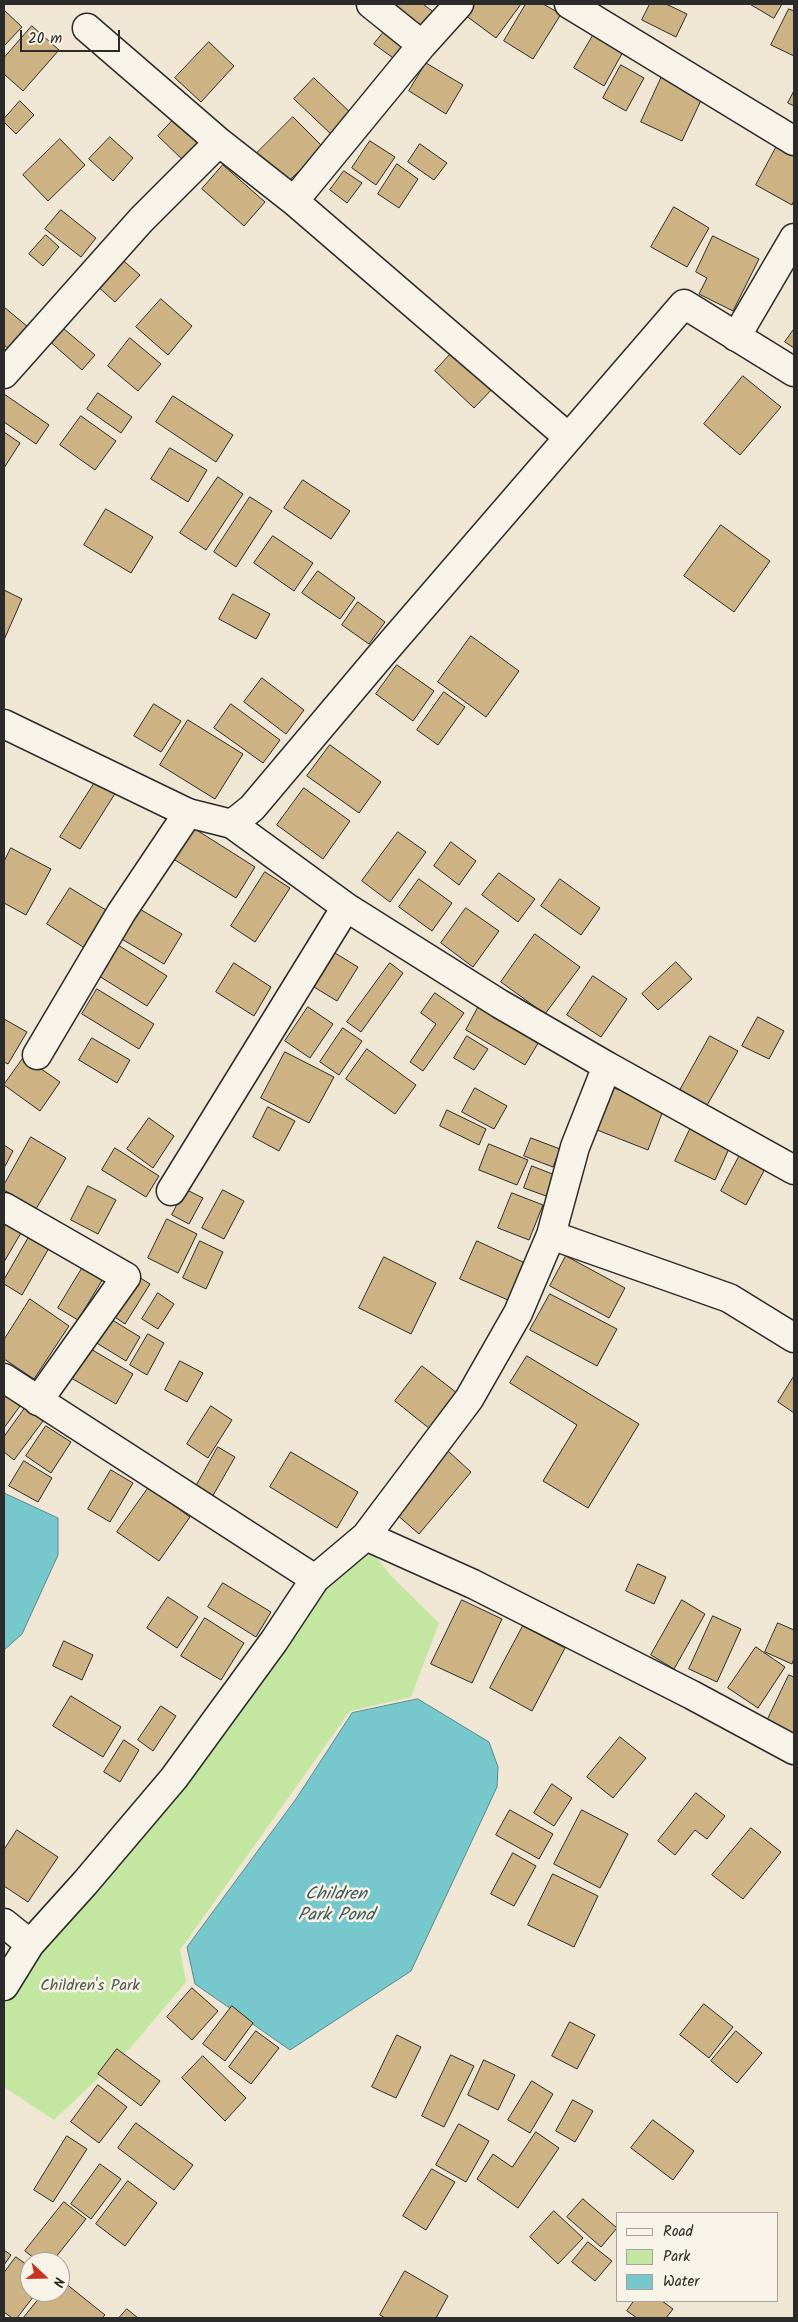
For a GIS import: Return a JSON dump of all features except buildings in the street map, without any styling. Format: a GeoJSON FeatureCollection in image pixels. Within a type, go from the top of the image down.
{"type":"FeatureCollection","features":[{"type":"Feature","properties":{"kind":"street"},"geometry":{"type":"LineString","coordinates":[[371,4],[422,46]]}},
{"type":"Feature","properties":{"kind":"street"},"geometry":{"type":"LineString","coordinates":[[294,200],[459,4]]}},
{"type":"Feature","properties":{"kind":"street"},"geometry":{"type":"LineString","coordinates":[[569,4],[794,141]]}},
{"type":"Feature","properties":{"kind":"street"},"geometry":{"type":"LineString","coordinates":[[87,28],[218,142],[294,200],[568,437]]}},
{"type":"Feature","properties":{"kind":"street"},"geometry":{"type":"LineString","coordinates":[[4,374],[141,220],[218,142]]}},
{"type":"Feature","properties":{"kind":"street"},"geometry":{"type":"LineString","coordinates":[[736,337],[794,238]]}},
{"type":"Feature","properties":{"kind":"street"},"geometry":{"type":"LineString","coordinates":[[232,824],[252,808],[568,437],[684,304],[794,372]]}},
{"type":"Feature","properties":{"kind":"street"},"geometry":{"type":"LineString","coordinates":[[4,724],[188,813],[232,824],[346,907],[500,1004],[794,1170]]}},
{"type":"Feature","properties":{"kind":"street"},"geometry":{"type":"LineString","coordinates":[[38,1055],[121,913],[188,813]]}},
{"type":"Feature","properties":{"kind":"street"},"geometry":{"type":"LineString","coordinates":[[171,1191],[346,907]]}},
{"type":"Feature","properties":{"kind":"street"},"geometry":{"type":"LineString","coordinates":[[4,1986],[30,1944],[85,1883],[174,1778],[274,1641],[315,1579],[366,1536],[470,1399],[518,1313],[550,1234],[575,1147],[608,1066]]}},
{"type":"Feature","properties":{"kind":"street"},"geometry":{"type":"LineString","coordinates":[[4,1207],[126,1277],[38,1401]]}},
{"type":"Feature","properties":{"kind":"street"},"geometry":{"type":"LineString","coordinates":[[550,1234],[729,1298],[794,1338]]}},
{"type":"Feature","properties":{"kind":"street"},"geometry":{"type":"LineString","coordinates":[[4,1378],[315,1579]]}},
{"type":"Feature","properties":{"kind":"street"},"geometry":{"type":"LineString","coordinates":[[366,1536],[473,1584],[692,1695],[794,1750]]}},
{"type":"Feature","properties":{"kind":"street"},"geometry":{"type":"LineString","coordinates":[[4,1923],[30,1944]]}},
{"type":"Feature","properties":{"kind":"green space","name":"Children's Park"},"geometry":{"type":"Polygon","coordinates":[[[366,1545],[392,1577],[439,1623],[411,1697],[350,1711],[180,1950],[186,1982],[132,2046],[54,2120],[4,2087],[4,1991],[324,1579],[366,1545]]]}},
{"type":"Feature","properties":{"kind":"water"},"geometry":{"type":"Polygon","coordinates":[[[4,1493],[58,1518],[58,1555],[22,1634],[4,1650],[4,1493]]]}},
{"type":"Feature","properties":{"kind":"water","name":"Children Park Pond"},"geometry":{"type":"Polygon","coordinates":[[[418,1699],[489,1742],[498,1767],[497,1787],[411,1971],[290,2050],[195,1984],[187,1947],[296,1799],[352,1713],[418,1699]]]}}]}
